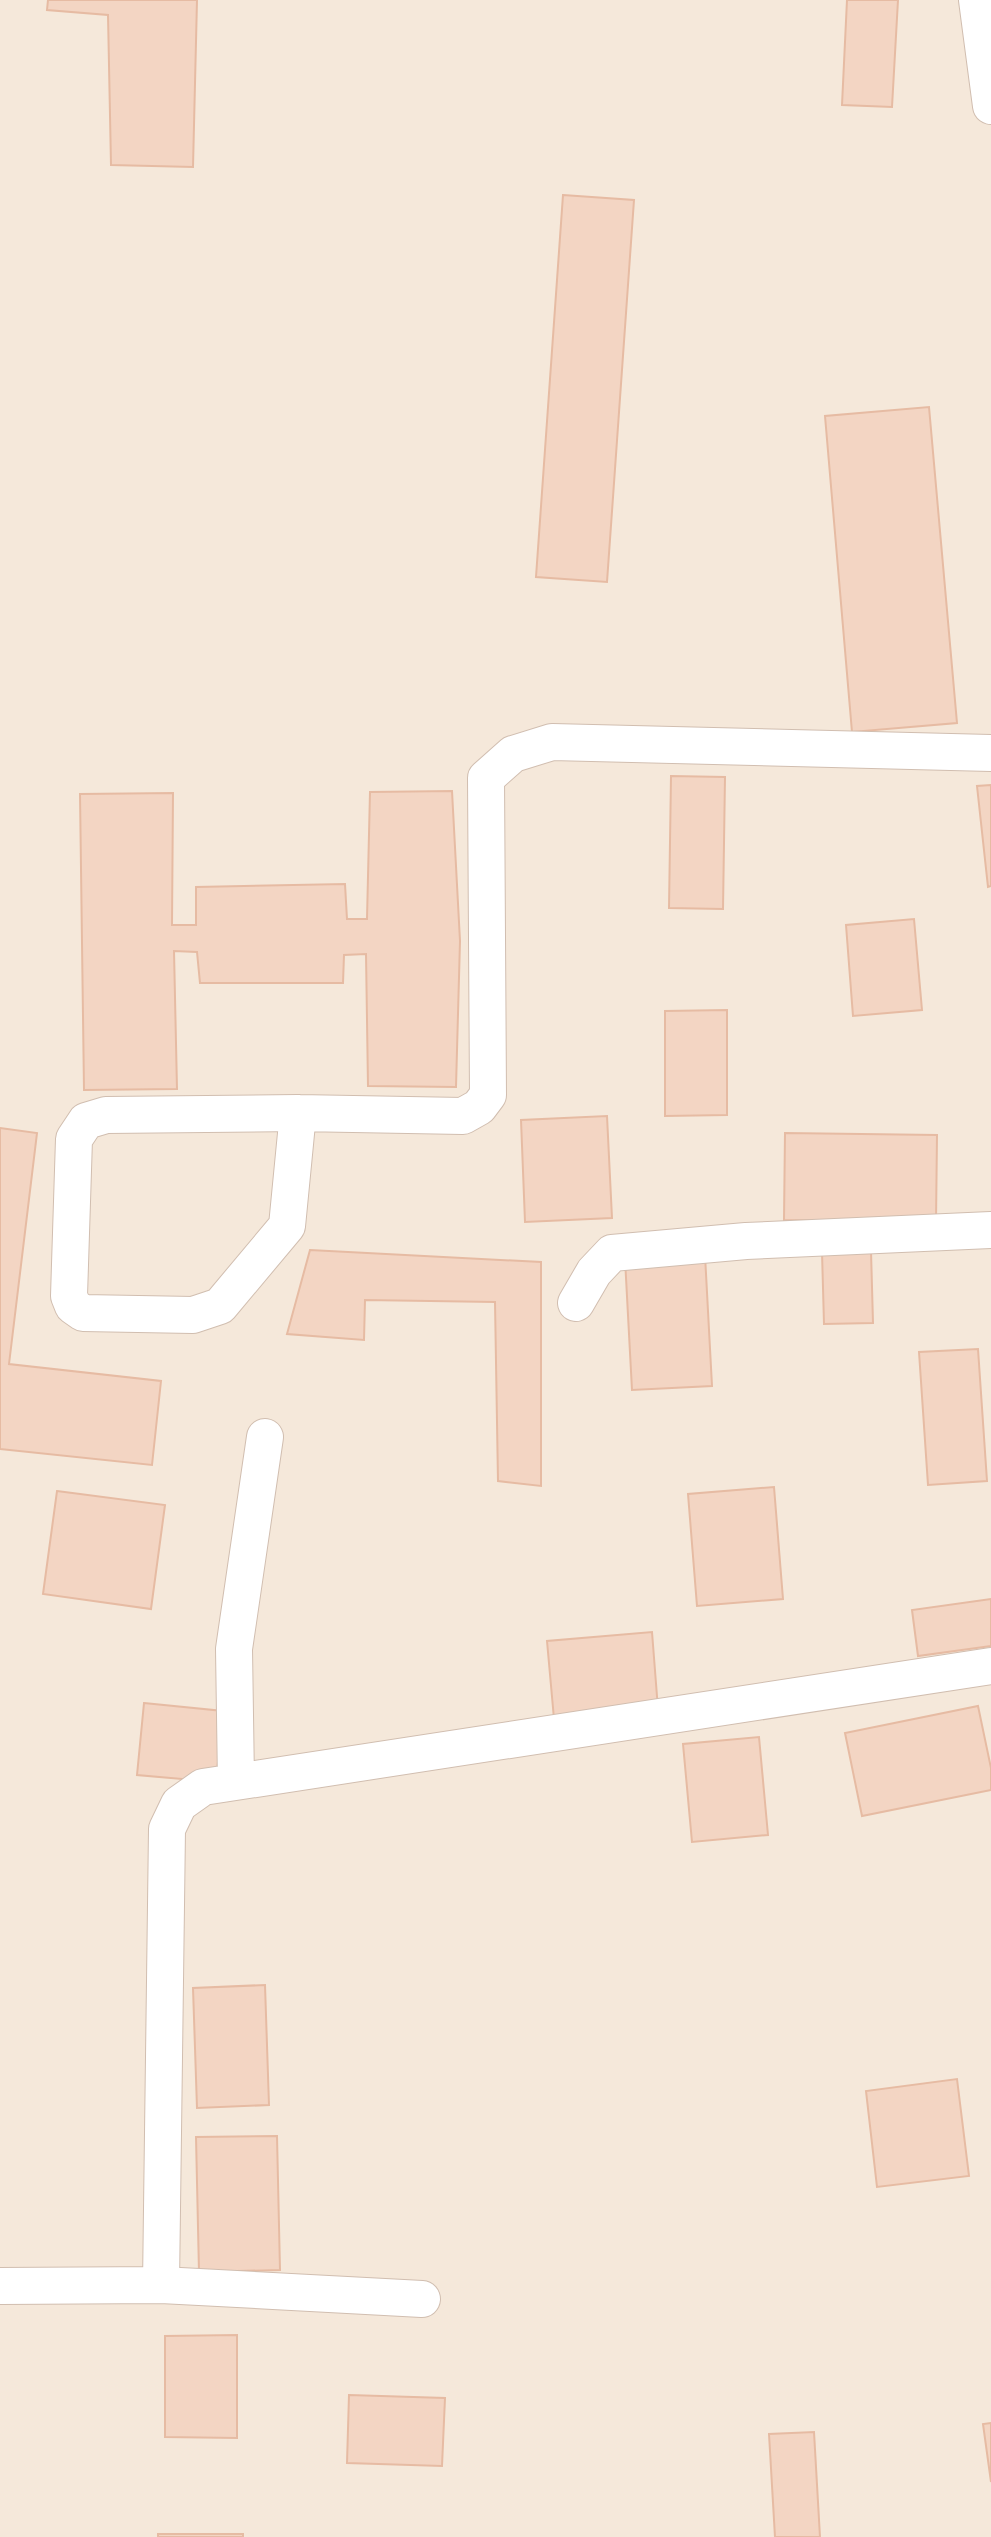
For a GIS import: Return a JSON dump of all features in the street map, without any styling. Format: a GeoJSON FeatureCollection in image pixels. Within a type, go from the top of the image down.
{"type":"FeatureCollection","features":[{"type":"Feature","properties":{"kind":"street"},"geometry":{"type":"LineString","coordinates":[[977,0],[991,106]]}},
{"type":"Feature","properties":{"kind":"street"},"geometry":{"type":"LineString","coordinates":[[298,1113],[287,1226],[220,1306],[193,1315],[83,1313],[73,1306],[69,1296],[74,1139],[86,1121],[106,1115],[298,1113],[463,1116],[479,1107],[488,1095],[486,778],[513,754],[552,742],[991,753]]}},
{"type":"Feature","properties":{"kind":"street"},"geometry":{"type":"LineString","coordinates":[[576,1303],[594,1272],[612,1253],[746,1241],[991,1230]]}},
{"type":"Feature","properties":{"kind":"street"},"geometry":{"type":"LineString","coordinates":[[236,1781],[234,1649],[265,1437]]}},
{"type":"Feature","properties":{"kind":"street"},"geometry":{"type":"LineString","coordinates":[[161,2285],[167,1829],[179,1804],[191,1795],[203,1787],[236,1781],[991,1666]]}},
{"type":"Feature","properties":{"kind":"street"},"geometry":{"type":"LineString","coordinates":[[0,2286],[161,2285],[422,2299]]}},
{"type":"Feature","properties":{"kind":"shaded area"},"geometry":{"type":"Polygon","coordinates":[[[0,0],[991,0],[991,2537],[0,2537],[0,0]]]}},
{"type":"Feature","properties":{"kind":"building"},"geometry":{"type":"Polygon","coordinates":[[[48,0],[197,0],[193,167],[111,165],[108,15],[47,10],[48,0]]]}},
{"type":"Feature","properties":{"kind":"building"},"geometry":{"type":"Polygon","coordinates":[[[847,0],[898,0],[892,107],[842,105],[847,0]]]}},
{"type":"Feature","properties":{"kind":"building"},"geometry":{"type":"Polygon","coordinates":[[[563,195],[634,200],[607,582],[536,577],[563,195]]]}},
{"type":"Feature","properties":{"kind":"building"},"geometry":{"type":"Polygon","coordinates":[[[929,407],[957,723],[852,732],[825,416],[929,407]]]}},
{"type":"Feature","properties":{"kind":"building"},"geometry":{"type":"Polygon","coordinates":[[[671,776],[725,777],[723,909],[669,908],[671,776]]]}},
{"type":"Feature","properties":{"kind":"building"},"geometry":{"type":"Polygon","coordinates":[[[991,785],[991,886],[988,887],[977,786],[991,785]]]}},
{"type":"Feature","properties":{"kind":"building"},"geometry":{"type":"Polygon","coordinates":[[[452,791],[460,941],[456,1087],[368,1086],[366,954],[344,955],[343,983],[200,983],[197,952],[174,951],[177,1089],[84,1090],[80,794],[173,793],[172,925],[196,925],[196,887],[345,884],[347,919],[367,919],[370,792],[452,791]]]}},
{"type":"Feature","properties":{"kind":"building"},"geometry":{"type":"Polygon","coordinates":[[[914,919],[922,1010],[853,1016],[846,925],[914,919]]]}},
{"type":"Feature","properties":{"kind":"building"},"geometry":{"type":"Polygon","coordinates":[[[727,1010],[727,1115],[665,1116],[665,1011],[727,1010]]]}},
{"type":"Feature","properties":{"kind":"building"},"geometry":{"type":"Polygon","coordinates":[[[607,1116],[612,1218],[525,1222],[521,1120],[607,1116]]]}},
{"type":"Feature","properties":{"kind":"building"},"geometry":{"type":"Polygon","coordinates":[[[0,1128],[37,1133],[9,1364],[161,1381],[152,1465],[0,1449],[0,1128]]]}},
{"type":"Feature","properties":{"kind":"building"},"geometry":{"type":"Polygon","coordinates":[[[785,1133],[937,1135],[936,1222],[784,1220],[785,1133]]]}},
{"type":"Feature","properties":{"kind":"building"},"geometry":{"type":"Polygon","coordinates":[[[310,1250],[541,1262],[541,1486],[498,1481],[495,1302],[365,1300],[364,1340],[287,1334],[310,1250]]]}},
{"type":"Feature","properties":{"kind":"building"},"geometry":{"type":"Polygon","coordinates":[[[871,1251],[873,1323],[824,1324],[822,1252],[871,1251]]]}},
{"type":"Feature","properties":{"kind":"building"},"geometry":{"type":"Polygon","coordinates":[[[705,1255],[712,1386],[632,1390],[625,1259],[705,1255]]]}},
{"type":"Feature","properties":{"kind":"building"},"geometry":{"type":"Polygon","coordinates":[[[978,1349],[987,1481],[928,1485],[919,1352],[978,1349]]]}},
{"type":"Feature","properties":{"kind":"building"},"geometry":{"type":"Polygon","coordinates":[[[774,1487],[783,1599],[697,1606],[688,1494],[774,1487]]]}},
{"type":"Feature","properties":{"kind":"building"},"geometry":{"type":"Polygon","coordinates":[[[57,1491],[165,1505],[151,1609],[43,1594],[57,1491]]]}},
{"type":"Feature","properties":{"kind":"building"},"geometry":{"type":"Polygon","coordinates":[[[991,1599],[991,1646],[918,1656],[912,1610],[991,1599]]]}},
{"type":"Feature","properties":{"kind":"building"},"geometry":{"type":"Polygon","coordinates":[[[652,1632],[658,1709],[554,1719],[547,1641],[652,1632]]]}},
{"type":"Feature","properties":{"kind":"building"},"geometry":{"type":"Polygon","coordinates":[[[144,1703],[223,1711],[216,1782],[137,1775],[144,1703]]]}},
{"type":"Feature","properties":{"kind":"building"},"geometry":{"type":"Polygon","coordinates":[[[978,1706],[991,1768],[991,1790],[862,1816],[845,1733],[978,1706]]]}},
{"type":"Feature","properties":{"kind":"building"},"geometry":{"type":"Polygon","coordinates":[[[759,1737],[768,1835],[692,1842],[683,1744],[759,1737]]]}},
{"type":"Feature","properties":{"kind":"building"},"geometry":{"type":"Polygon","coordinates":[[[265,1985],[269,2105],[197,2108],[193,1988],[265,1985]]]}},
{"type":"Feature","properties":{"kind":"building"},"geometry":{"type":"Polygon","coordinates":[[[957,2079],[969,2176],[877,2187],[866,2091],[957,2079]]]}},
{"type":"Feature","properties":{"kind":"building"},"geometry":{"type":"Polygon","coordinates":[[[277,2136],[280,2270],[199,2272],[196,2137],[277,2136]]]}},
{"type":"Feature","properties":{"kind":"building"},"geometry":{"type":"Polygon","coordinates":[[[237,2335],[237,2438],[165,2437],[165,2336],[237,2335]]]}},
{"type":"Feature","properties":{"kind":"building"},"geometry":{"type":"Polygon","coordinates":[[[349,2395],[445,2398],[442,2466],[347,2463],[349,2395]]]}},
{"type":"Feature","properties":{"kind":"building"},"geometry":{"type":"Polygon","coordinates":[[[991,2423],[991,2482],[983,2424],[991,2423]]]}},
{"type":"Feature","properties":{"kind":"building"},"geometry":{"type":"Polygon","coordinates":[[[814,2432],[820,2537],[775,2537],[769,2434],[814,2432]]]}},
{"type":"Feature","properties":{"kind":"building"},"geometry":{"type":"Polygon","coordinates":[[[158,2534],[243,2534],[243,2537],[158,2537],[158,2534]]]}}]}
